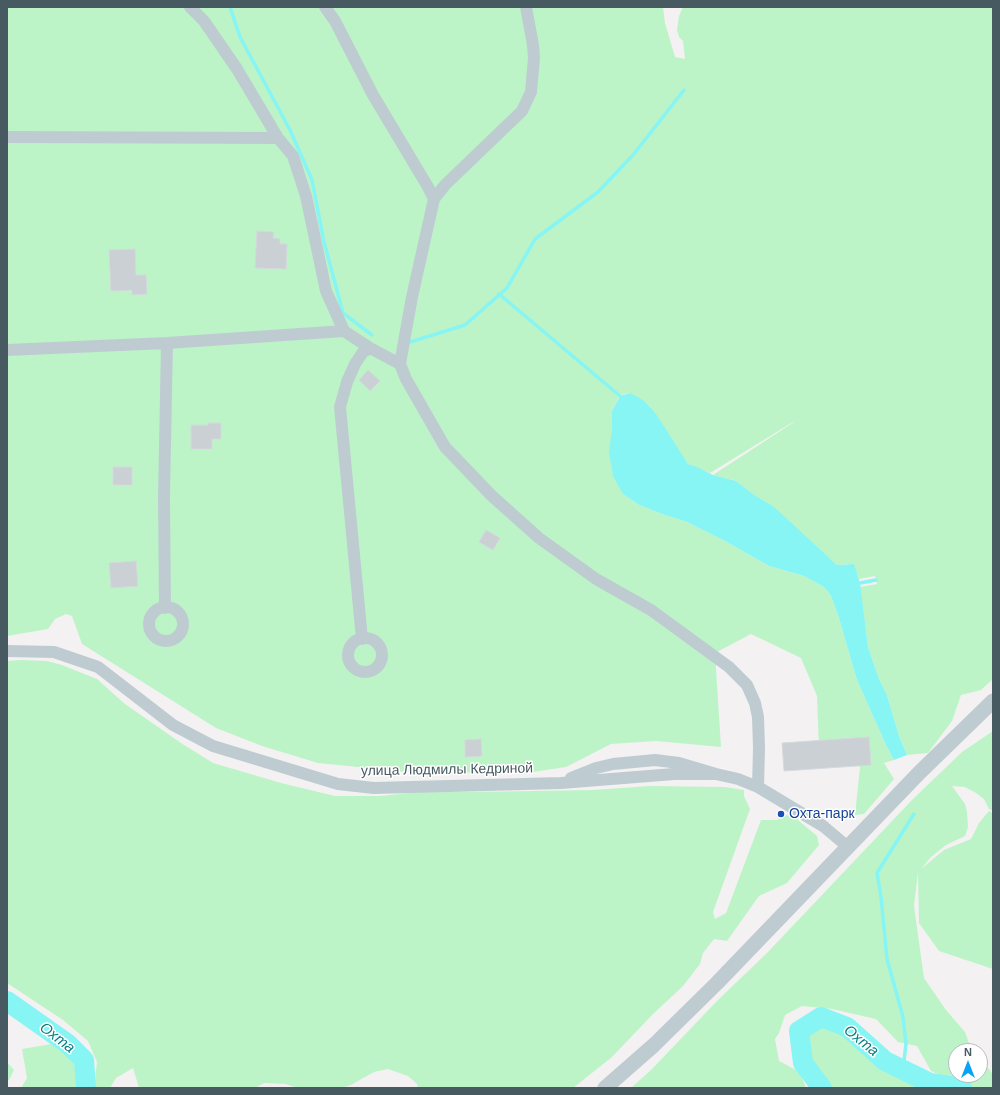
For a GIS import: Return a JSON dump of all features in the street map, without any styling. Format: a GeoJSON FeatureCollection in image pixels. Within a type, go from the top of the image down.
{"type":"FeatureCollection","features":[{"type":"Feature","properties":{"kind":"street"},"geometry":{"type":"LineString","coordinates":[[190,7],[204,21],[237,69],[278,138],[293,156],[306,196],[326,291],[344,331],[370,348],[400,364]]}},
{"type":"Feature","properties":{"kind":"street"},"geometry":{"type":"LineString","coordinates":[[325,7],[335,21],[373,94],[434,199]]}},
{"type":"Feature","properties":{"kind":"street"},"geometry":{"type":"LineString","coordinates":[[526,7],[534,58],[531,92],[522,111],[445,185],[434,199],[412,297],[400,364],[406,379],[445,447],[498,501],[539,538],[596,579],[651,610],[729,667],[747,684],[755,703],[758,717],[758,787]]}},
{"type":"Feature","properties":{"kind":"street"},"geometry":{"type":"LineString","coordinates":[[7,137],[278,138]]}},
{"type":"Feature","properties":{"kind":"street"},"geometry":{"type":"LineString","coordinates":[[7,350],[167,343],[344,331]]}},
{"type":"Feature","properties":{"kind":"street"},"geometry":{"type":"LineString","coordinates":[[165,608],[164,497],[167,343]]}},
{"type":"Feature","properties":{"kind":"street"},"geometry":{"type":"LineString","coordinates":[[362,639],[340,406],[347,382],[355,364],[363,352],[370,348]]}},
{"type":"Feature","properties":{"kind":"street","name":"улица Людмилы Кедриной"},"geometry":{"type":"LineString","coordinates":[[7,652],[54,652],[98,667],[173,725],[213,746],[338,784],[374,788],[561,783],[596,768],[613,764],[655,760],[679,763],[738,779],[758,787],[823,826],[848,847]]}},
{"type":"Feature","properties":{"kind":"street"},"geometry":{"type":"LineString","coordinates":[[604,1088],[654,1045],[717,983],[919,773],[993,701]]}},
{"type":"Feature","properties":{"kind":"green space"},"geometry":{"type":"Polygon","coordinates":[[[7,7],[663,7],[665,23],[675,57],[685,59],[683,41],[679,37],[677,30],[679,16],[683,7],[993,7],[993,679],[981,690],[961,695],[952,721],[928,753],[907,755],[899,736],[887,695],[879,679],[868,647],[860,587],[877,584],[875,576],[859,579],[853,564],[837,565],[736,481],[713,475],[794,422],[710,473],[688,464],[630,393],[621,395],[557,343],[619,397],[612,411],[612,429],[623,494],[639,505],[687,522],[725,541],[769,566],[804,576],[824,587],[831,596],[857,680],[894,760],[884,763],[894,779],[864,814],[855,815],[860,767],[819,749],[817,696],[801,658],[751,634],[715,653],[721,747],[656,741],[611,744],[566,767],[533,772],[417,773],[318,763],[262,746],[216,728],[82,644],[72,616],[66,614],[55,619],[48,629],[7,636],[7,7]]]}},
{"type":"Feature","properties":{"kind":"green space"},"geometry":{"type":"Polygon","coordinates":[[[7,661],[47,661],[62,665],[97,679],[125,704],[181,743],[213,763],[281,783],[335,796],[380,796],[429,791],[468,792],[593,790],[650,786],[725,787],[744,790],[744,796],[750,809],[713,912],[715,919],[726,913],[761,820],[777,820],[786,815],[793,816],[817,836],[819,845],[787,883],[759,896],[727,941],[714,939],[703,953],[700,964],[683,986],[652,1015],[612,1057],[573,1088],[418,1088],[417,1084],[408,1076],[388,1069],[374,1072],[351,1085],[341,1088],[298,1088],[285,1084],[264,1083],[255,1088],[139,1088],[133,1068],[116,1078],[110,1088],[94,1088],[97,1062],[88,1041],[63,1020],[7,983],[7,661]]]}},
{"type":"Feature","properties":{"kind":"green space"},"geometry":{"type":"Polygon","coordinates":[[[993,731],[993,811],[989,809],[984,799],[976,793],[965,787],[952,786],[965,804],[968,827],[965,836],[946,845],[931,857],[921,869],[944,850],[971,839],[979,823],[989,811],[993,813],[993,969],[939,951],[919,923],[918,872],[914,906],[924,978],[946,1010],[965,1032],[969,1043],[948,1043],[948,1078],[931,1071],[917,1046],[898,1042],[876,1019],[832,1009],[802,1006],[785,1015],[779,1033],[775,1039],[779,1061],[800,1072],[806,1088],[631,1088],[651,1070],[719,999],[767,953],[912,800],[962,752],[993,731]]]}},
{"type":"Feature","properties":{"kind":"green space"},"geometry":{"type":"Polygon","coordinates":[[[822,1025],[843,1033],[881,1067],[930,1088],[833,1088],[811,1059],[807,1032],[822,1025]]]}},
{"type":"Feature","properties":{"kind":"green space"},"geometry":{"type":"Polygon","coordinates":[[[51,1044],[69,1053],[80,1075],[80,1088],[21,1088],[27,1078],[22,1049],[51,1044]]]}},
{"type":"Feature","properties":{"kind":"green space"},"geometry":{"type":"Polygon","coordinates":[[[7,1062],[14,1070],[7,1081],[7,1062]]]}},
{"type":"Feature","properties":{"kind":"green space"},"geometry":{"type":"Polygon","coordinates":[[[988,1068],[990,1070],[993,1075],[993,1088],[970,1088],[959,1083],[988,1083],[988,1068]]]}},
{"type":"Feature","properties":{"kind":"water"},"geometry":{"type":"Polygon","coordinates":[[[630,393],[643,400],[656,414],[688,464],[713,475],[736,481],[754,495],[774,507],[837,565],[854,564],[860,583],[868,647],[879,679],[887,695],[899,736],[907,755],[894,760],[886,745],[857,680],[838,615],[831,596],[824,587],[804,576],[769,566],[725,541],[687,522],[639,505],[623,494],[613,476],[609,452],[612,429],[612,411],[620,396],[630,393]]]}},
{"type":"Feature","properties":{"kind":"building"},"geometry":{"type":"Polygon","coordinates":[[[257,231],[274,232],[273,238],[280,239],[280,244],[287,244],[286,269],[255,268],[257,231]]]}},
{"type":"Feature","properties":{"kind":"building"},"geometry":{"type":"Polygon","coordinates":[[[135,249],[136,275],[146,275],[147,294],[132,295],[132,290],[111,291],[109,250],[135,249]]]}},
{"type":"Feature","properties":{"kind":"building"},"geometry":{"type":"Polygon","coordinates":[[[368,370],[380,381],[370,391],[359,380],[368,370]]]}},
{"type":"Feature","properties":{"kind":"building"},"geometry":{"type":"Polygon","coordinates":[[[208,423],[221,423],[221,439],[212,439],[212,449],[191,449],[191,425],[208,425],[208,423]]]}},
{"type":"Feature","properties":{"kind":"building"},"geometry":{"type":"Polygon","coordinates":[[[113,467],[132,467],[132,485],[113,485],[113,467]]]}},
{"type":"Feature","properties":{"kind":"building"},"geometry":{"type":"Polygon","coordinates":[[[486,530],[500,538],[493,550],[479,542],[486,530]]]}},
{"type":"Feature","properties":{"kind":"building"},"geometry":{"type":"Polygon","coordinates":[[[136,561],[138,586],[111,588],[109,563],[136,561]]]}},
{"type":"Feature","properties":{"kind":"building"},"geometry":{"type":"Polygon","coordinates":[[[869,737],[871,765],[784,771],[782,743],[869,737]]]}},
{"type":"Feature","properties":{"kind":"building"},"geometry":{"type":"Polygon","coordinates":[[[481,739],[482,756],[465,757],[465,740],[481,739]]]}},
{"type":"Feature","properties":{"kind":"waterway"},"geometry":{"type":"LineString","coordinates":[[230,7],[240,37],[290,130],[312,180],[324,242],[343,313],[372,335]]}},
{"type":"Feature","properties":{"kind":"waterway"},"geometry":{"type":"LineString","coordinates":[[407,343],[465,325],[507,288],[535,239],[598,192],[633,155],[684,90]]}},
{"type":"Feature","properties":{"kind":"waterway"},"geometry":{"type":"LineString","coordinates":[[499,294],[623,400]]}},
{"type":"Feature","properties":{"kind":"waterway"},"geometry":{"type":"LineString","coordinates":[[860,583],[876,580]]}},
{"type":"Feature","properties":{"kind":"waterway"},"geometry":{"type":"LineString","coordinates":[[903,1069],[906,1044],[903,1017],[887,959],[881,897],[877,873],[914,814]]}},
{"type":"Feature","properties":{"kind":"waterway","name":"Охта"},"geometry":{"type":"LineString","coordinates":[[7,1001],[68,1044],[84,1060],[86,1088]]}},
{"type":"Feature","properties":{"kind":"waterway","name":"Охта"},"geometry":{"type":"LineString","coordinates":[[822,1088],[803,1063],[799,1031],[821,1017],[847,1027],[885,1061],[930,1083],[962,1088]]}},
{"type":"Feature","properties":{"kind":"place","name":"Охта-парк"},"geometry":{"type":"Point","coordinates":[781,814]}}]}
